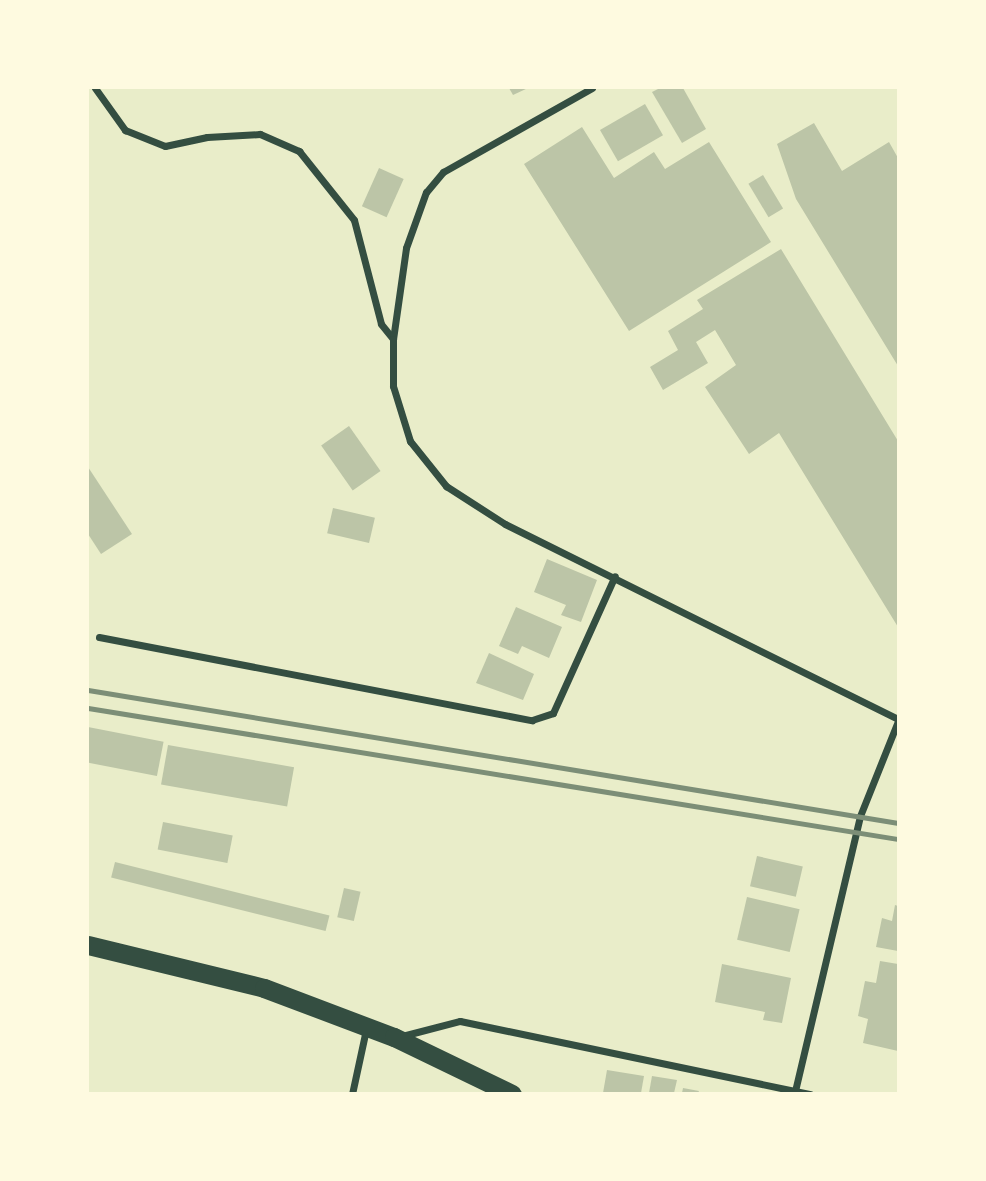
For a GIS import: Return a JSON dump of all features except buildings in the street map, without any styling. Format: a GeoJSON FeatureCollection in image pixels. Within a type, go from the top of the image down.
{"type":"FeatureCollection","features":[{"type":"Feature","properties":{"kind":"highway"},"geometry":{"type":"LineString","coordinates":[[88,945],[264,989],[394,1037],[512,1094]]}},
{"type":"Feature","properties":{"kind":"street"},"geometry":{"type":"LineString","coordinates":[[95,88],[125,130],[165,146],[207,137],[261,134],[299,151],[354,220],[381,324],[393,339]]}},
{"type":"Feature","properties":{"kind":"street"},"geometry":{"type":"LineString","coordinates":[[592,88],[443,172],[426,192],[406,248],[393,339],[393,386],[410,441],[446,486],[505,524],[615,576],[898,720],[860,816],[795,1091]]}},
{"type":"Feature","properties":{"kind":"street"},"geometry":{"type":"LineString","coordinates":[[99,637],[532,720],[553,713],[615,576]]}},
{"type":"Feature","properties":{"kind":"street"},"geometry":{"type":"LineString","coordinates":[[394,1037],[460,1021],[810,1094]]}},
{"type":"Feature","properties":{"kind":"street"},"geometry":{"type":"LineString","coordinates":[[352,1094],[366,1028]]}},
{"type":"Feature","properties":{"kind":"railway"},"geometry":{"type":"LineString","coordinates":[[88,690],[898,823]]}},
{"type":"Feature","properties":{"kind":"railway"},"geometry":{"type":"LineString","coordinates":[[88,708],[898,839]]}}]}
